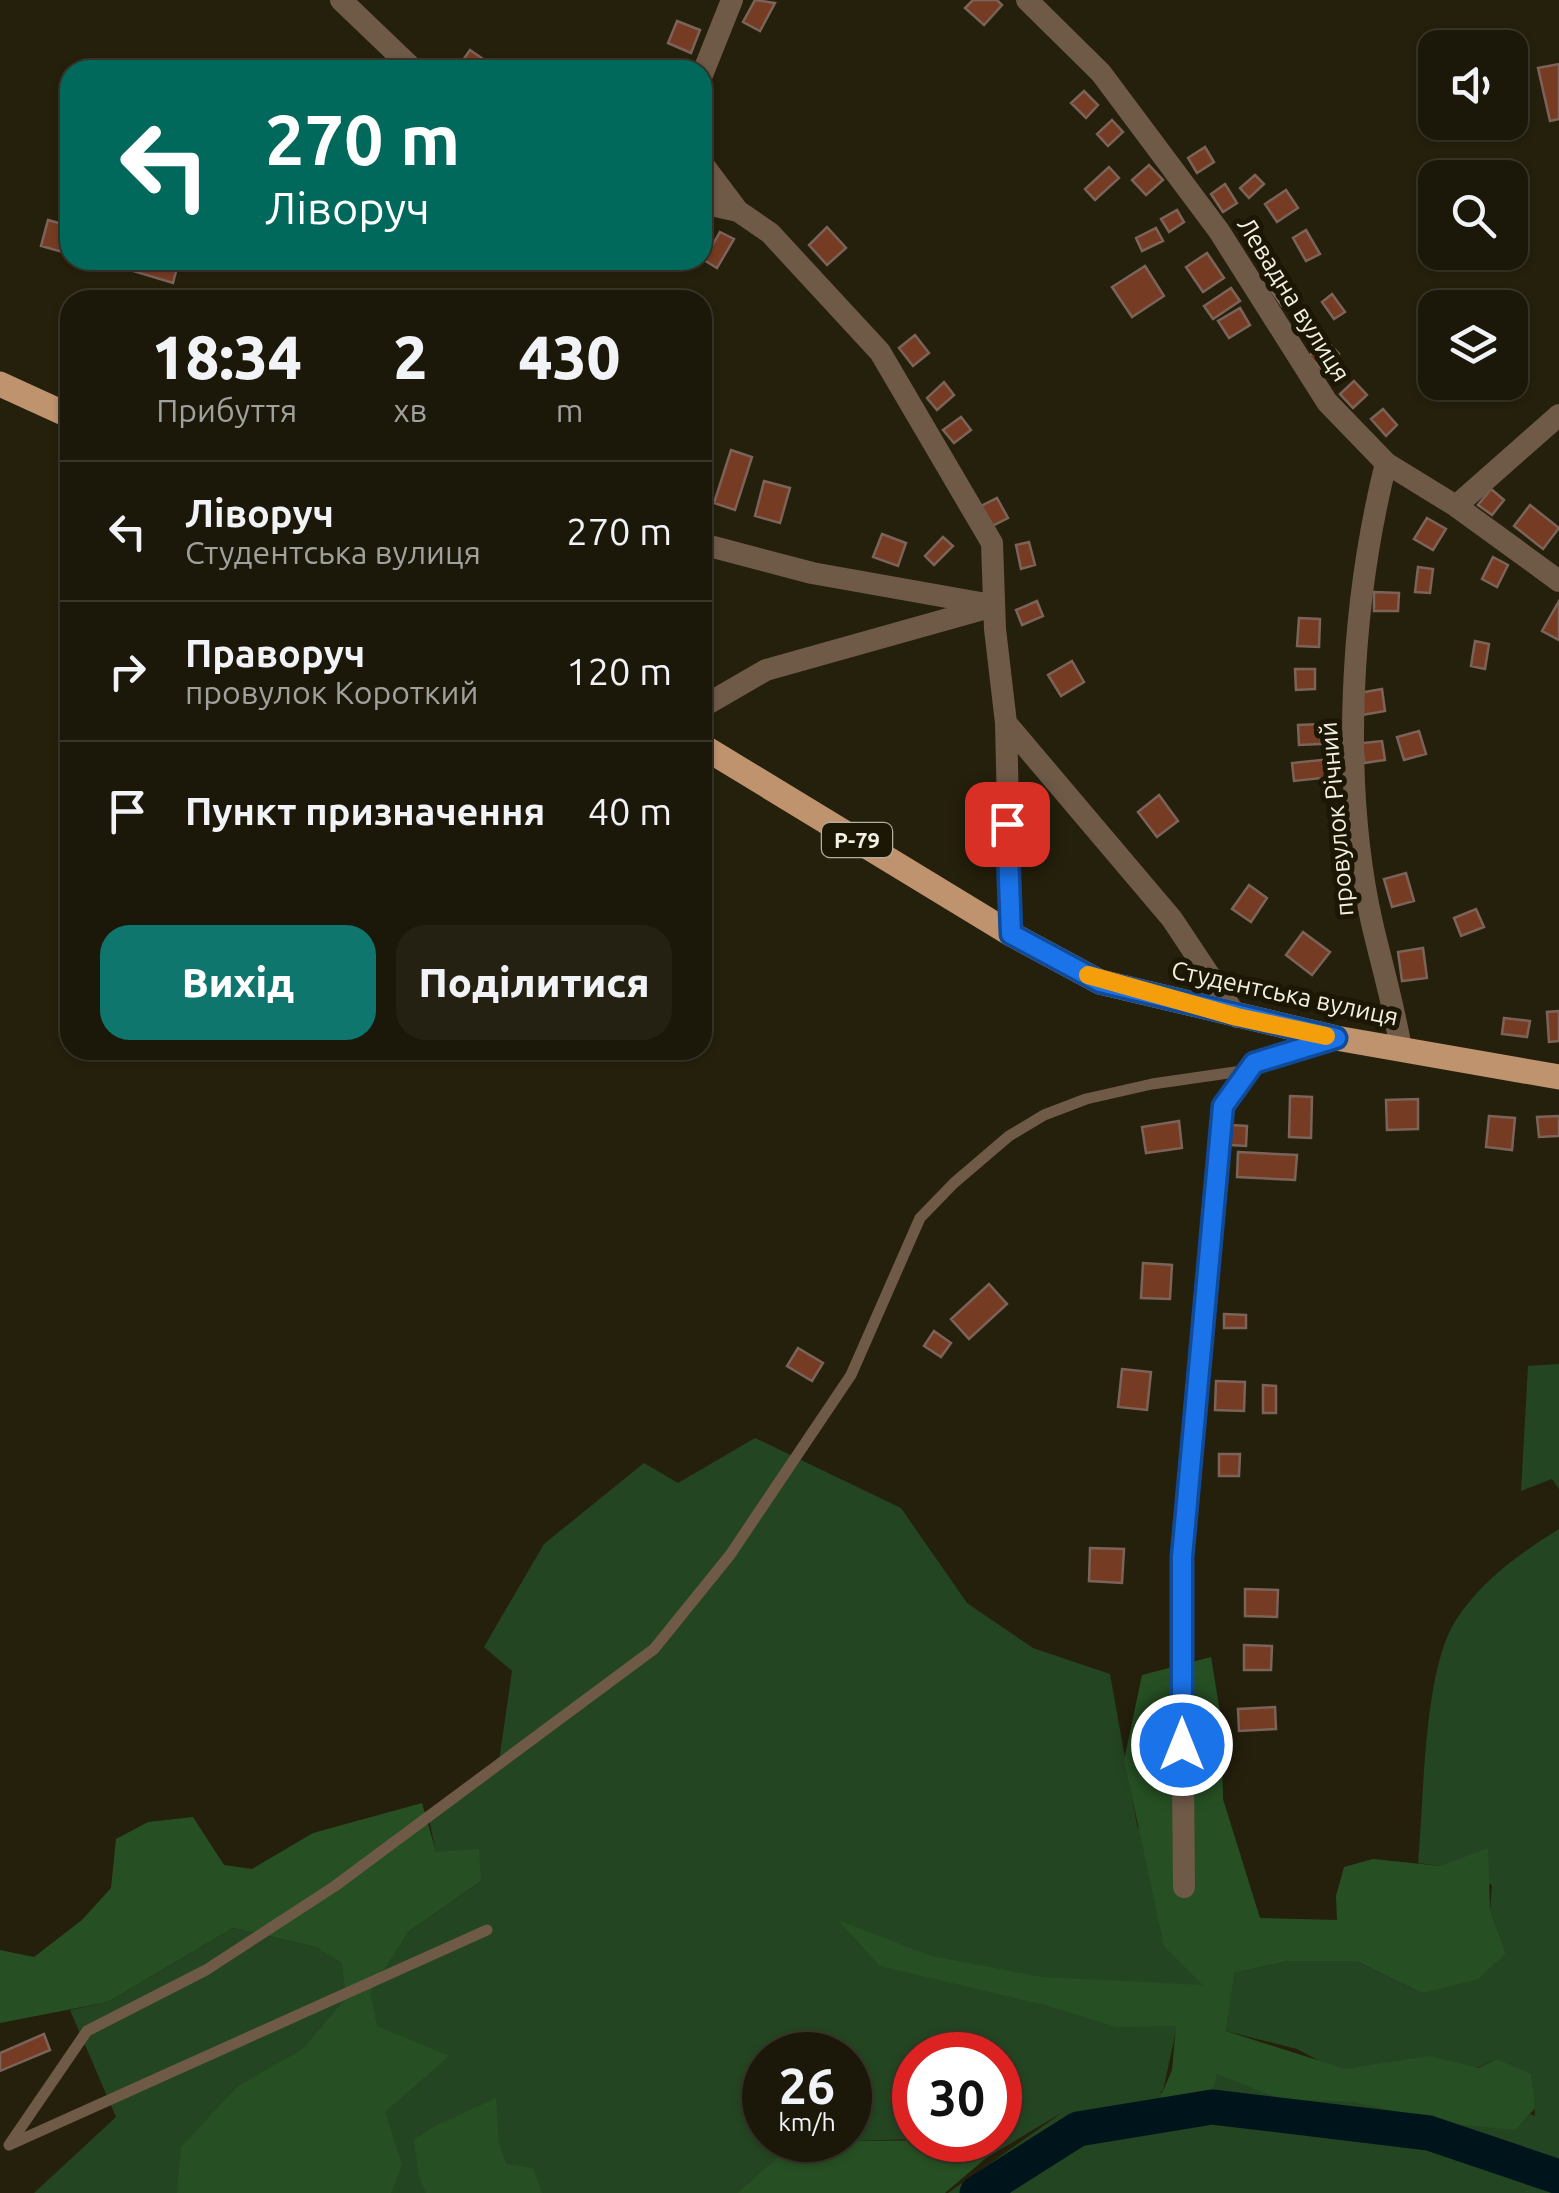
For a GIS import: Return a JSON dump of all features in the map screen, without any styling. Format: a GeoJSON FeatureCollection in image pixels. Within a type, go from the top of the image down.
{"type":"FeatureCollection","features":[{"type":"Feature","properties":{"kind":"main road"},"geometry":{"type":"LineString","coordinates":[[0,384],[60,411]]}},
{"type":"Feature","properties":{"kind":"main road","name":"Р-79"},"geometry":{"type":"LineString","coordinates":[[712,752],[1011,934]]}},
{"type":"Feature","properties":{"kind":"main road","name":"Студентська вулиця"},"geometry":{"type":"LineString","coordinates":[[1011,934],[1100,982],[1336,1038],[1559,1077]]}},
{"type":"Feature","properties":{"kind":"street"},"geometry":{"type":"LineString","coordinates":[[341,0],[404,60]]}},
{"type":"Feature","properties":{"kind":"street"},"geometry":{"type":"LineString","coordinates":[[708,60],[732,0]]}},
{"type":"Feature","properties":{"kind":"street","name":"Левадна вулиця"},"geometry":{"type":"LineString","coordinates":[[1026,0],[1101,73],[1219,231],[1327,402],[1386,463],[1456,506],[1559,582]]}},
{"type":"Feature","properties":{"kind":"street"},"geometry":{"type":"LineString","coordinates":[[712,176],[738,211],[770,233],[880,352],[992,543],[1006,723],[1011,934]]}},
{"type":"Feature","properties":{"kind":"street"},"geometry":{"type":"LineString","coordinates":[[712,205],[738,211]]}},
{"type":"Feature","properties":{"kind":"street"},"geometry":{"type":"LineString","coordinates":[[1456,506],[1559,415]]}},
{"type":"Feature","properties":{"kind":"street","name":"провулок Річний"},"geometry":{"type":"LineString","coordinates":[[1386,463],[1359,609],[1353,736],[1372,921],[1392,994],[1401,1049]]}},
{"type":"Feature","properties":{"kind":"street"},"geometry":{"type":"LineString","coordinates":[[712,547],[812,573],[994,606]]}},
{"type":"Feature","properties":{"kind":"street"},"geometry":{"type":"LineString","coordinates":[[712,702],[766,670],[994,606]]}},
{"type":"Feature","properties":{"kind":"street"},"geometry":{"type":"LineString","coordinates":[[1006,723],[1172,919],[1237,1017]]}},
{"type":"Feature","properties":{"kind":"street"},"geometry":{"type":"LineString","coordinates":[[1184,1887],[1182,1557],[1223,1106],[1250,1070],[1265,1058],[1336,1038]]}},
{"type":"Feature","properties":{"kind":"lane"},"geometry":{"type":"LineString","coordinates":[[487,1930],[9,2145],[87,2031],[206,1970],[335,1886],[654,1648],[730,1555],[851,1375],[920,1218],[954,1183],[1009,1136],[1058,1109],[1152,1084],[1250,1070]]}},
{"type":"Feature","properties":{"kind":"green space"},"geometry":{"type":"Polygon","coordinates":[[[1559,1364],[1559,1489],[1552,1479],[1521,1491],[1528,1366],[1559,1364]]]}},
{"type":"Feature","properties":{"kind":"green space"},"geometry":{"type":"Polygon","coordinates":[[[755,1438],[901,1508],[967,1603],[1033,1648],[1110,1674],[1137,1825],[1205,1986],[1177,2026],[1163,2091],[1159,2092],[1209,2098],[1216,2074],[1411,2114],[1516,2130],[1530,2114],[1535,2116],[1531,2075],[1497,2059],[1472,2070],[1382,2065],[1336,2070],[1297,2049],[1226,2031],[1233,1973],[1288,1961],[1356,1961],[1422,1993],[1506,1953],[1490,1910],[1492,1885],[1441,1866],[1418,1863],[1431,1703],[1445,1642],[1466,1606],[1502,1569],[1559,1529],[1559,2193],[948,2193],[992,2162],[1022,2162],[1022,2141],[1063,2112],[1022,2136],[1022,2032],[892,2032],[892,2140],[872,2140],[872,2032],[742,2032],[742,2162],[808,2162],[739,2193],[34,2193],[116,2117],[70,2010],[108,2002],[233,1928],[316,1947],[343,1963],[393,1943],[481,1881],[436,1853],[429,1819],[498,1768],[512,1671],[484,1647],[544,1544],[644,1463],[678,1483],[755,1438]]]}},
{"type":"Feature","properties":{"kind":"green space"},"geometry":{"type":"Polygon","coordinates":[[[1211,1657],[1221,1718],[1223,1799],[1260,1918],[1337,1920],[1336,1896],[1344,1867],[1373,1859],[1441,1866],[1488,1848],[1490,1910],[1506,1953],[1478,1979],[1422,1993],[1356,1961],[1288,1961],[1234,1973],[1226,2031],[1345,2069],[1429,2056],[1478,2068],[1497,2059],[1531,2074],[1535,2108],[1516,2130],[1456,2124],[1352,2102],[1281,2099],[1217,2074],[1210,2098],[1160,2098],[1172,2070],[1176,2026],[1117,2027],[1045,2005],[880,1966],[838,1920],[931,1956],[1041,1977],[1203,1985],[1164,1946],[1124,1760],[1142,1675],[1211,1657]]]}},
{"type":"Feature","properties":{"kind":"green space"},"geometry":{"type":"Polygon","coordinates":[[[422,1803],[436,1852],[479,1849],[481,1881],[407,1933],[370,1992],[377,2026],[449,2056],[385,2112],[402,2165],[391,2193],[177,2193],[181,2147],[238,2086],[303,2049],[346,1998],[342,1963],[316,1947],[233,1928],[108,2002],[0,2023],[0,1950],[34,1957],[82,1920],[111,1888],[116,1839],[148,1822],[193,1817],[224,1865],[252,1869],[313,1833],[422,1803]]]}},
{"type":"Feature","properties":{"kind":"green space"},"geometry":{"type":"Polygon","coordinates":[[[496,2098],[499,2144],[506,2164],[533,2168],[542,2193],[426,2193],[419,2177],[414,2140],[496,2098]]]}},
{"type":"Feature","properties":{"kind":"green space"},"geometry":{"type":"Polygon","coordinates":[[[872,2141],[892,2141],[892,2162],[981,2162],[945,2193],[738,2193],[772,2162],[872,2162],[872,2141]]]}},
{"type":"Feature","properties":{"kind":"building"},"geometry":{"type":"Polygon","coordinates":[[[755,0],[775,3],[760,31],[743,22],[755,0]]]}},
{"type":"Feature","properties":{"kind":"building"},"geometry":{"type":"Polygon","coordinates":[[[973,0],[997,0],[1002,5],[984,25],[965,8],[973,0]]]}},
{"type":"Feature","properties":{"kind":"building"},"geometry":{"type":"Polygon","coordinates":[[[677,21],[700,30],[691,53],[668,43],[677,21]]]}},
{"type":"Feature","properties":{"kind":"building"},"geometry":{"type":"Polygon","coordinates":[[[470,50],[485,60],[463,60],[470,50]]]}},
{"type":"Feature","properties":{"kind":"building"},"geometry":{"type":"Polygon","coordinates":[[[1559,64],[1559,119],[1550,121],[1538,68],[1559,64]]]}},
{"type":"Feature","properties":{"kind":"building"},"geometry":{"type":"Polygon","coordinates":[[[1084,91],[1098,105],[1086,118],[1071,103],[1084,91]]]}},
{"type":"Feature","properties":{"kind":"building"},"geometry":{"type":"Polygon","coordinates":[[[1112,120],[1123,132],[1108,146],[1097,134],[1112,120]]]}},
{"type":"Feature","properties":{"kind":"building"},"geometry":{"type":"Polygon","coordinates":[[[1205,147],[1214,162],[1197,173],[1188,158],[1205,147]]]}},
{"type":"Feature","properties":{"kind":"building"},"geometry":{"type":"Polygon","coordinates":[[[1149,165],[1163,180],[1146,195],[1132,180],[1149,165]]]}},
{"type":"Feature","properties":{"kind":"building"},"geometry":{"type":"Polygon","coordinates":[[[1109,167],[1119,178],[1095,200],[1085,189],[1109,167]]]}},
{"type":"Feature","properties":{"kind":"building"},"geometry":{"type":"Polygon","coordinates":[[[1255,175],[1264,184],[1249,198],[1240,188],[1255,175]]]}},
{"type":"Feature","properties":{"kind":"building"},"geometry":{"type":"Polygon","coordinates":[[[1225,184],[1237,203],[1223,212],[1211,194],[1225,184]]]}},
{"type":"Feature","properties":{"kind":"building"},"geometry":{"type":"Polygon","coordinates":[[[1286,190],[1298,208],[1277,222],[1265,204],[1286,190]]]}},
{"type":"Feature","properties":{"kind":"building"},"geometry":{"type":"Polygon","coordinates":[[[1177,210],[1184,222],[1169,232],[1161,219],[1177,210]]]}},
{"type":"Feature","properties":{"kind":"building"},"geometry":{"type":"Polygon","coordinates":[[[48,220],[60,223],[60,251],[41,246],[48,220]]]}},
{"type":"Feature","properties":{"kind":"building"},"geometry":{"type":"Polygon","coordinates":[[[827,227],[846,248],[827,265],[809,245],[827,227]]]}},
{"type":"Feature","properties":{"kind":"building"},"geometry":{"type":"Polygon","coordinates":[[[1156,228],[1163,241],[1142,251],[1136,238],[1156,228]]]}},
{"type":"Feature","properties":{"kind":"building"},"geometry":{"type":"Polygon","coordinates":[[[1306,230],[1320,254],[1306,261],[1293,238],[1306,230]]]}},
{"type":"Feature","properties":{"kind":"building"},"geometry":{"type":"Polygon","coordinates":[[[720,232],[734,239],[717,268],[712,265],[712,246],[720,232]]]}},
{"type":"Feature","properties":{"kind":"building"},"geometry":{"type":"Polygon","coordinates":[[[1207,253],[1224,278],[1203,292],[1186,267],[1207,253]]]}},
{"type":"Feature","properties":{"kind":"building"},"geometry":{"type":"Polygon","coordinates":[[[1145,266],[1164,296],[1132,317],[1112,287],[1145,266]]]}},
{"type":"Feature","properties":{"kind":"building"},"geometry":{"type":"Polygon","coordinates":[[[133,270],[176,270],[173,283],[133,270]]]}},
{"type":"Feature","properties":{"kind":"building"},"geometry":{"type":"Polygon","coordinates":[[[1287,277],[1299,295],[1282,306],[1270,289],[1287,277]]]}},
{"type":"Feature","properties":{"kind":"building"},"geometry":{"type":"Polygon","coordinates":[[[1231,288],[1240,301],[1213,319],[1204,306],[1231,288]]]}},
{"type":"Feature","properties":{"kind":"building"},"geometry":{"type":"Polygon","coordinates":[[[1332,294],[1345,312],[1334,319],[1322,302],[1332,294]]]}},
{"type":"Feature","properties":{"kind":"building"},"geometry":{"type":"Polygon","coordinates":[[[1240,308],[1250,325],[1229,338],[1218,321],[1240,308]]]}},
{"type":"Feature","properties":{"kind":"building"},"geometry":{"type":"Polygon","coordinates":[[[915,335],[929,353],[913,366],[899,348],[915,335]]]}},
{"type":"Feature","properties":{"kind":"building"},"geometry":{"type":"Polygon","coordinates":[[[1326,340],[1339,354],[1322,370],[1309,356],[1326,340]]]}},
{"type":"Feature","properties":{"kind":"building"},"geometry":{"type":"Polygon","coordinates":[[[1354,381],[1367,395],[1353,408],[1340,394],[1354,381]]]}},
{"type":"Feature","properties":{"kind":"building"},"geometry":{"type":"Polygon","coordinates":[[[944,382],[954,395],[937,410],[927,398],[944,382]]]}},
{"type":"Feature","properties":{"kind":"building"},"geometry":{"type":"Polygon","coordinates":[[[1383,409],[1397,425],[1386,436],[1371,419],[1383,409]]]}},
{"type":"Feature","properties":{"kind":"building"},"geometry":{"type":"Polygon","coordinates":[[[961,417],[971,430],[954,443],[943,430],[961,417]]]}},
{"type":"Feature","properties":{"kind":"building"},"geometry":{"type":"Polygon","coordinates":[[[731,450],[752,457],[735,510],[714,503],[731,450]]]}},
{"type":"Feature","properties":{"kind":"building"},"geometry":{"type":"Polygon","coordinates":[[[764,481],[790,488],[780,523],[755,516],[764,481]]]}},
{"type":"Feature","properties":{"kind":"building"},"geometry":{"type":"Polygon","coordinates":[[[1491,489],[1504,500],[1492,515],[1478,505],[1491,489]]]}},
{"type":"Feature","properties":{"kind":"building"},"geometry":{"type":"Polygon","coordinates":[[[997,498],[1008,518],[990,527],[979,507],[997,498]]]}},
{"type":"Feature","properties":{"kind":"building"},"geometry":{"type":"Polygon","coordinates":[[[1530,505],[1559,528],[1543,549],[1514,526],[1530,505]]]}},
{"type":"Feature","properties":{"kind":"building"},"geometry":{"type":"Polygon","coordinates":[[[1427,518],[1446,529],[1433,550],[1414,539],[1427,518]]]}},
{"type":"Feature","properties":{"kind":"building"},"geometry":{"type":"Polygon","coordinates":[[[882,534],[906,543],[898,566],[873,557],[882,534]]]}},
{"type":"Feature","properties":{"kind":"building"},"geometry":{"type":"Polygon","coordinates":[[[943,537],[953,546],[934,565],[925,556],[943,537]]]}},
{"type":"Feature","properties":{"kind":"building"},"geometry":{"type":"Polygon","coordinates":[[[1029,542],[1035,565],[1021,569],[1016,545],[1029,542]]]}},
{"type":"Feature","properties":{"kind":"building"},"geometry":{"type":"Polygon","coordinates":[[[1493,557],[1508,565],[1497,587],[1482,579],[1493,557]]]}},
{"type":"Feature","properties":{"kind":"building"},"geometry":{"type":"Polygon","coordinates":[[[1418,567],[1433,569],[1430,593],[1415,592],[1418,567]]]}},
{"type":"Feature","properties":{"kind":"building"},"geometry":{"type":"Polygon","coordinates":[[[1374,592],[1399,593],[1398,611],[1374,611],[1374,592]]]}},
{"type":"Feature","properties":{"kind":"building"},"geometry":{"type":"Polygon","coordinates":[[[1037,601],[1043,616],[1022,625],[1016,610],[1037,601]]]}},
{"type":"Feature","properties":{"kind":"building"},"geometry":{"type":"Polygon","coordinates":[[[1559,601],[1559,640],[1542,631],[1559,601]]]}},
{"type":"Feature","properties":{"kind":"building"},"geometry":{"type":"Polygon","coordinates":[[[1299,618],[1320,619],[1319,647],[1297,646],[1299,618]]]}},
{"type":"Feature","properties":{"kind":"building"},"geometry":{"type":"Polygon","coordinates":[[[1475,641],[1489,644],[1485,669],[1471,666],[1475,641]]]}},
{"type":"Feature","properties":{"kind":"building"},"geometry":{"type":"Polygon","coordinates":[[[1072,661],[1084,682],[1061,696],[1048,675],[1072,661]]]}},
{"type":"Feature","properties":{"kind":"building"},"geometry":{"type":"Polygon","coordinates":[[[1295,669],[1315,669],[1315,689],[1296,690],[1295,669]]]}},
{"type":"Feature","properties":{"kind":"building"},"geometry":{"type":"Polygon","coordinates":[[[1382,689],[1385,711],[1362,715],[1359,693],[1382,689]]]}},
{"type":"Feature","properties":{"kind":"building"},"geometry":{"type":"Polygon","coordinates":[[[1321,724],[1321,744],[1299,745],[1298,725],[1321,724]]]}},
{"type":"Feature","properties":{"kind":"building"},"geometry":{"type":"Polygon","coordinates":[[[1419,731],[1426,754],[1404,760],[1397,737],[1419,731]]]}},
{"type":"Feature","properties":{"kind":"building"},"geometry":{"type":"Polygon","coordinates":[[[1382,741],[1385,760],[1364,763],[1362,743],[1382,741]]]}},
{"type":"Feature","properties":{"kind":"building"},"geometry":{"type":"Polygon","coordinates":[[[1330,759],[1332,777],[1294,781],[1292,763],[1330,759]]]}},
{"type":"Feature","properties":{"kind":"building"},"geometry":{"type":"Polygon","coordinates":[[[1159,795],[1178,821],[1157,837],[1138,812],[1159,795]]]}},
{"type":"Feature","properties":{"kind":"building"},"geometry":{"type":"Polygon","coordinates":[[[1406,873],[1414,901],[1392,907],[1384,879],[1406,873]]]}},
{"type":"Feature","properties":{"kind":"building"},"geometry":{"type":"Polygon","coordinates":[[[1249,885],[1267,898],[1251,922],[1232,909],[1249,885]]]}},
{"type":"Feature","properties":{"kind":"building"},"geometry":{"type":"Polygon","coordinates":[[[1476,909],[1484,927],[1461,936],[1454,918],[1476,909]]]}},
{"type":"Feature","properties":{"kind":"building"},"geometry":{"type":"Polygon","coordinates":[[[1303,932],[1330,952],[1312,975],[1286,955],[1303,932]]]}},
{"type":"Feature","properties":{"kind":"building"},"geometry":{"type":"Polygon","coordinates":[[[1423,948],[1427,978],[1402,981],[1398,952],[1423,948]]]}},
{"type":"Feature","properties":{"kind":"building"},"geometry":{"type":"Polygon","coordinates":[[[1559,1011],[1559,1041],[1549,1042],[1547,1012],[1559,1011]]]}},
{"type":"Feature","properties":{"kind":"building"},"geometry":{"type":"Polygon","coordinates":[[[1504,1018],[1530,1021],[1527,1037],[1502,1034],[1504,1018]]]}},
{"type":"Feature","properties":{"kind":"building"},"geometry":{"type":"Polygon","coordinates":[[[1290,1096],[1312,1097],[1311,1138],[1289,1137],[1290,1096]]]}},
{"type":"Feature","properties":{"kind":"building"},"geometry":{"type":"Polygon","coordinates":[[[1418,1099],[1418,1129],[1387,1130],[1386,1100],[1418,1099]]]}},
{"type":"Feature","properties":{"kind":"building"},"geometry":{"type":"Polygon","coordinates":[[[1489,1116],[1515,1118],[1512,1150],[1486,1147],[1489,1116]]]}},
{"type":"Feature","properties":{"kind":"building"},"geometry":{"type":"Polygon","coordinates":[[[1559,1116],[1559,1136],[1539,1137],[1537,1117],[1559,1116]]]}},
{"type":"Feature","properties":{"kind":"building"},"geometry":{"type":"Polygon","coordinates":[[[1179,1121],[1182,1148],[1146,1153],[1142,1127],[1179,1121]]]}},
{"type":"Feature","properties":{"kind":"building"},"geometry":{"type":"Polygon","coordinates":[[[1230,1125],[1247,1126],[1246,1146],[1230,1145],[1230,1125]]]}},
{"type":"Feature","properties":{"kind":"building"},"geometry":{"type":"Polygon","coordinates":[[[1238,1152],[1297,1155],[1295,1180],[1237,1177],[1238,1152]]]}},
{"type":"Feature","properties":{"kind":"building"},"geometry":{"type":"Polygon","coordinates":[[[1143,1263],[1172,1265],[1170,1299],[1141,1298],[1143,1263]]]}},
{"type":"Feature","properties":{"kind":"building"},"geometry":{"type":"Polygon","coordinates":[[[989,1284],[1007,1304],[969,1339],[951,1319],[989,1284]]]}},
{"type":"Feature","properties":{"kind":"building"},"geometry":{"type":"Polygon","coordinates":[[[1224,1314],[1246,1315],[1246,1328],[1224,1328],[1224,1314]]]}},
{"type":"Feature","properties":{"kind":"building"},"geometry":{"type":"Polygon","coordinates":[[[934,1331],[951,1343],[941,1357],[924,1346],[934,1331]]]}},
{"type":"Feature","properties":{"kind":"building"},"geometry":{"type":"Polygon","coordinates":[[[798,1348],[823,1363],[812,1381],[787,1366],[798,1348]]]}},
{"type":"Feature","properties":{"kind":"building"},"geometry":{"type":"Polygon","coordinates":[[[1122,1369],[1151,1372],[1147,1410],[1118,1407],[1122,1369]]]}},
{"type":"Feature","properties":{"kind":"building"},"geometry":{"type":"Polygon","coordinates":[[[1216,1381],[1245,1382],[1244,1411],[1215,1410],[1216,1381]]]}},
{"type":"Feature","properties":{"kind":"building"},"geometry":{"type":"Polygon","coordinates":[[[1263,1385],[1276,1386],[1276,1413],[1263,1413],[1263,1385]]]}},
{"type":"Feature","properties":{"kind":"building"},"geometry":{"type":"Polygon","coordinates":[[[1219,1454],[1240,1454],[1239,1476],[1219,1476],[1219,1454]]]}},
{"type":"Feature","properties":{"kind":"building"},"geometry":{"type":"Polygon","coordinates":[[[1090,1548],[1124,1549],[1122,1583],[1089,1581],[1090,1548]]]}},
{"type":"Feature","properties":{"kind":"building"},"geometry":{"type":"Polygon","coordinates":[[[1245,1589],[1278,1590],[1277,1617],[1245,1616],[1245,1589]]]}},
{"type":"Feature","properties":{"kind":"building"},"geometry":{"type":"Polygon","coordinates":[[[1244,1645],[1272,1646],[1271,1670],[1244,1670],[1244,1645]]]}},
{"type":"Feature","properties":{"kind":"building"},"geometry":{"type":"Polygon","coordinates":[[[1275,1707],[1276,1729],[1239,1731],[1238,1709],[1275,1707]]]}},
{"type":"Feature","properties":{"kind":"building"},"geometry":{"type":"Polygon","coordinates":[[[44,2034],[50,2050],[0,2071],[0,2053],[44,2034]]]}},
{"type":"Feature","properties":{"kind":"waterway"},"geometry":{"type":"LineString","coordinates":[[977,2193],[1078,2129],[1212,2107],[1429,2133],[1559,2177]]}},
{"type":"Feature","properties":{"kind":"slow traffic"},"geometry":{"type":"LineString","coordinates":[[1088,975],[1100,982],[1326,1036]]}},
{"type":"Feature","properties":{"kind":"route"},"geometry":{"type":"LineString","coordinates":[[1007,824],[1011,934],[1100,982],[1336,1038],[1254,1063],[1223,1106],[1182,1557],[1182,1745]]}}]}
